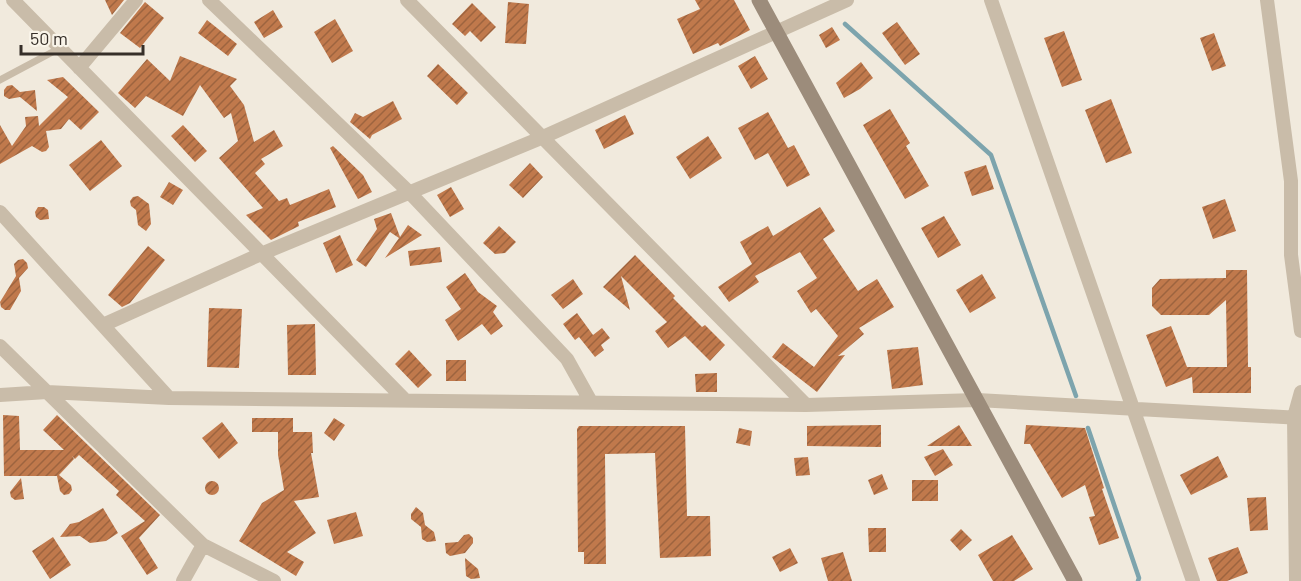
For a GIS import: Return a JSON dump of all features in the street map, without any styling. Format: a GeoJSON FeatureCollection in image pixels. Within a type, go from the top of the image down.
{"type":"FeatureCollection","features":[{"type":"Feature","properties":{"kind":"street"},"geometry":{"type":"LineString","coordinates":[[13,0],[405,400]]}},
{"type":"Feature","properties":{"kind":"street"},"geometry":{"type":"LineString","coordinates":[[79,68],[136,0]]}},
{"type":"Feature","properties":{"kind":"street"},"geometry":{"type":"LineString","coordinates":[[209,0],[410,193],[567,359],[591,402]]}},
{"type":"Feature","properties":{"kind":"street"},"geometry":{"type":"LineString","coordinates":[[407,0],[806,405]]}},
{"type":"Feature","properties":{"kind":"street"},"geometry":{"type":"LineString","coordinates":[[759,0],[1076,581]]}},
{"type":"Feature","properties":{"kind":"street"},"geometry":{"type":"LineString","coordinates":[[103,325],[261,254],[541,138],[848,0]]}},
{"type":"Feature","properties":{"kind":"street"},"geometry":{"type":"LineString","coordinates":[[991,0],[1193,581]]}},
{"type":"Feature","properties":{"kind":"street"},"geometry":{"type":"LineString","coordinates":[[1271,1],[1296,181],[1291,255],[1301,331]]}},
{"type":"Feature","properties":{"kind":"street"},"geometry":{"type":"LineString","coordinates":[[0,212],[169,398]]}},
{"type":"Feature","properties":{"kind":"street"},"geometry":{"type":"LineString","coordinates":[[0,346],[203,545],[274,581]]}},
{"type":"Feature","properties":{"kind":"street"},"geometry":{"type":"LineString","coordinates":[[0,395],[47,392],[169,398],[806,405],[977,400],[1298,417]]}},
{"type":"Feature","properties":{"kind":"street"},"geometry":{"type":"LineString","coordinates":[[1296,581],[1298,417],[1301,392]]}},
{"type":"Feature","properties":{"kind":"street"},"geometry":{"type":"LineString","coordinates":[[183,581],[203,545]]}},
{"type":"Feature","properties":{"kind":"lane"},"geometry":{"type":"LineString","coordinates":[[0,80],[60,48]]}},
{"type":"Feature","properties":{"kind":"building"},"geometry":{"type":"Polygon","coordinates":[[[105,0],[124,0],[112,15],[105,0]]]}},
{"type":"Feature","properties":{"kind":"building"},"geometry":{"type":"Polygon","coordinates":[[[695,0],[734,0],[750,30],[720,46],[718,43],[693,54],[677,19],[700,9],[695,0]]]}},
{"type":"Feature","properties":{"kind":"building"},"geometry":{"type":"Polygon","coordinates":[[[145,2],[164,18],[140,48],[120,33],[145,2]]]}},
{"type":"Feature","properties":{"kind":"building"},"geometry":{"type":"Polygon","coordinates":[[[508,2],[529,4],[526,44],[505,43],[508,2]]]}},
{"type":"Feature","properties":{"kind":"building"},"geometry":{"type":"Polygon","coordinates":[[[472,3],[496,27],[481,42],[470,31],[465,36],[452,24],[472,3]]]}},
{"type":"Feature","properties":{"kind":"building"},"geometry":{"type":"Polygon","coordinates":[[[273,10],[283,27],[264,38],[254,22],[273,10]]]}},
{"type":"Feature","properties":{"kind":"building"},"geometry":{"type":"Polygon","coordinates":[[[335,19],[353,51],[332,63],[314,32],[335,19]]]}},
{"type":"Feature","properties":{"kind":"building"},"geometry":{"type":"Polygon","coordinates":[[[207,20],[237,44],[228,56],[198,33],[207,20]]]}},
{"type":"Feature","properties":{"kind":"building"},"geometry":{"type":"Polygon","coordinates":[[[897,22],[920,54],[905,65],[882,33],[897,22]]]}},
{"type":"Feature","properties":{"kind":"building"},"geometry":{"type":"Polygon","coordinates":[[[832,27],[840,40],[826,48],[819,35],[832,27]]]}},
{"type":"Feature","properties":{"kind":"building"},"geometry":{"type":"Polygon","coordinates":[[[1064,31],[1082,80],[1062,87],[1044,38],[1064,31]]]}},
{"type":"Feature","properties":{"kind":"building"},"geometry":{"type":"Polygon","coordinates":[[[1214,33],[1226,66],[1212,71],[1200,38],[1214,33]]]}},
{"type":"Feature","properties":{"kind":"building"},"geometry":{"type":"Polygon","coordinates":[[[180,56],[237,79],[230,86],[244,105],[254,142],[274,130],[283,146],[261,159],[265,164],[255,173],[279,201],[287,198],[290,205],[329,189],[336,207],[298,222],[299,226],[271,240],[246,215],[263,208],[219,158],[238,141],[231,113],[224,118],[200,85],[183,116],[146,96],[135,108],[118,93],[147,59],[170,81],[180,56]]]}},
{"type":"Feature","properties":{"kind":"building"},"geometry":{"type":"Polygon","coordinates":[[[755,56],[768,79],[751,89],[738,66],[755,56]]]}},
{"type":"Feature","properties":{"kind":"building"},"geometry":{"type":"Polygon","coordinates":[[[861,62],[873,78],[844,98],[836,83],[861,62]]]}},
{"type":"Feature","properties":{"kind":"building"},"geometry":{"type":"Polygon","coordinates":[[[438,64],[468,93],[457,105],[427,76],[438,64]]]}},
{"type":"Feature","properties":{"kind":"building"},"geometry":{"type":"Polygon","coordinates":[[[63,77],[99,112],[81,130],[69,119],[61,129],[46,131],[49,147],[46,151],[42,152],[32,146],[0,164],[0,125],[12,146],[26,126],[25,117],[38,116],[39,126],[68,97],[47,80],[63,77]]]}},
{"type":"Feature","properties":{"kind":"building"},"geometry":{"type":"Polygon","coordinates":[[[12,85],[20,92],[35,90],[37,111],[20,97],[9,99],[4,96],[4,90],[7,86],[12,85]]]}},
{"type":"Feature","properties":{"kind":"building"},"geometry":{"type":"Polygon","coordinates":[[[1111,99],[1132,153],[1106,163],[1085,110],[1111,99]]]}},
{"type":"Feature","properties":{"kind":"building"},"geometry":{"type":"Polygon","coordinates":[[[393,101],[402,119],[372,135],[370,139],[350,122],[355,113],[363,117],[393,101]]]}},
{"type":"Feature","properties":{"kind":"building"},"geometry":{"type":"Polygon","coordinates":[[[890,109],[910,143],[906,146],[929,186],[905,199],[863,125],[890,109]]]}},
{"type":"Feature","properties":{"kind":"building"},"geometry":{"type":"Polygon","coordinates":[[[768,112],[788,148],[794,145],[810,175],[787,187],[768,153],[755,160],[738,128],[768,112]]]}},
{"type":"Feature","properties":{"kind":"building"},"geometry":{"type":"Polygon","coordinates":[[[625,115],[634,134],[604,149],[595,130],[625,115]]]}},
{"type":"Feature","properties":{"kind":"building"},"geometry":{"type":"Polygon","coordinates":[[[183,125],[207,151],[195,162],[171,136],[183,125]]]}},
{"type":"Feature","properties":{"kind":"building"},"geometry":{"type":"Polygon","coordinates":[[[708,136],[722,158],[690,179],[676,157],[708,136]]]}},
{"type":"Feature","properties":{"kind":"building"},"geometry":{"type":"Polygon","coordinates":[[[101,140],[122,166],[90,191],[69,165],[101,140]]]}},
{"type":"Feature","properties":{"kind":"building"},"geometry":{"type":"Polygon","coordinates":[[[333,146],[363,175],[372,192],[358,199],[330,148],[333,146]]]}},
{"type":"Feature","properties":{"kind":"building"},"geometry":{"type":"Polygon","coordinates":[[[530,163],[543,177],[523,198],[509,185],[530,163]]]}},
{"type":"Feature","properties":{"kind":"building"},"geometry":{"type":"Polygon","coordinates":[[[986,165],[994,189],[972,196],[964,172],[986,165]]]}},
{"type":"Feature","properties":{"kind":"building"},"geometry":{"type":"Polygon","coordinates":[[[169,182],[183,190],[173,205],[160,197],[169,182]]]}},
{"type":"Feature","properties":{"kind":"building"},"geometry":{"type":"Polygon","coordinates":[[[451,187],[464,209],[450,217],[437,195],[451,187]]]}},
{"type":"Feature","properties":{"kind":"building"},"geometry":{"type":"Polygon","coordinates":[[[138,196],[149,204],[151,224],[146,231],[138,225],[136,210],[131,206],[130,201],[133,197],[138,196]]]}},
{"type":"Feature","properties":{"kind":"building"},"geometry":{"type":"Polygon","coordinates":[[[1225,199],[1236,231],[1213,239],[1202,207],[1225,199]]]}},
{"type":"Feature","properties":{"kind":"building"},"geometry":{"type":"Polygon","coordinates":[[[38,207],[48,210],[49,219],[40,220],[36,217],[35,212],[38,207]]]}},
{"type":"Feature","properties":{"kind":"building"},"geometry":{"type":"Polygon","coordinates":[[[820,207],[835,231],[823,239],[858,291],[877,279],[894,307],[859,328],[864,334],[838,356],[845,355],[817,392],[772,357],[783,343],[814,367],[838,336],[816,309],[811,313],[797,291],[817,278],[800,252],[755,276],[759,282],[729,302],[718,287],[752,264],[740,242],[768,226],[773,236],[820,207]]]}},
{"type":"Feature","properties":{"kind":"building"},"geometry":{"type":"Polygon","coordinates":[[[391,213],[400,237],[408,225],[422,235],[385,258],[399,238],[390,232],[366,267],[356,260],[377,229],[374,219],[391,213]]]}},
{"type":"Feature","properties":{"kind":"building"},"geometry":{"type":"Polygon","coordinates":[[[944,216],[961,245],[938,258],[921,228],[944,216]]]}},
{"type":"Feature","properties":{"kind":"building"},"geometry":{"type":"Polygon","coordinates":[[[499,226],[516,242],[505,253],[495,254],[483,243],[499,226]]]}},
{"type":"Feature","properties":{"kind":"building"},"geometry":{"type":"Polygon","coordinates":[[[340,235],[353,265],[336,273],[323,243],[340,235]]]}},
{"type":"Feature","properties":{"kind":"building"},"geometry":{"type":"Polygon","coordinates":[[[148,246],[165,260],[130,303],[122,307],[108,295],[148,246]]]}},
{"type":"Feature","properties":{"kind":"building"},"geometry":{"type":"Polygon","coordinates":[[[440,247],[442,262],[410,266],[408,251],[440,247]]]}},
{"type":"Feature","properties":{"kind":"building"},"geometry":{"type":"Polygon","coordinates":[[[635,255],[702,327],[705,325],[725,345],[710,361],[685,336],[668,348],[655,331],[667,322],[621,276],[630,310],[603,287],[635,255]]]}},
{"type":"Feature","properties":{"kind":"building"},"geometry":{"type":"Polygon","coordinates":[[[23,259],[28,268],[19,278],[21,291],[10,310],[5,310],[1,307],[0,302],[16,276],[14,264],[23,259]]]}},
{"type":"Feature","properties":{"kind":"building"},"geometry":{"type":"Polygon","coordinates":[[[1226,270],[1247,270],[1248,367],[1251,367],[1251,393],[1193,393],[1192,377],[1166,387],[1146,335],[1171,326],[1187,367],[1227,367],[1226,300],[1209,315],[1161,315],[1152,306],[1152,288],[1160,279],[1226,278],[1226,270]]]}},
{"type":"Feature","properties":{"kind":"building"},"geometry":{"type":"Polygon","coordinates":[[[465,273],[478,292],[497,306],[493,312],[503,326],[491,335],[482,324],[458,341],[445,320],[461,309],[446,287],[465,273]]]}},
{"type":"Feature","properties":{"kind":"building"},"geometry":{"type":"Polygon","coordinates":[[[982,274],[996,298],[970,313],[956,290],[982,274]]]}},
{"type":"Feature","properties":{"kind":"building"},"geometry":{"type":"Polygon","coordinates":[[[573,279],[583,294],[563,309],[551,295],[573,279]]]}},
{"type":"Feature","properties":{"kind":"building"},"geometry":{"type":"Polygon","coordinates":[[[209,308],[242,309],[239,368],[207,367],[209,308]]]}},
{"type":"Feature","properties":{"kind":"building"},"geometry":{"type":"Polygon","coordinates":[[[577,313],[593,335],[602,328],[610,338],[601,345],[604,350],[595,357],[579,337],[575,340],[563,324],[577,313]]]}},
{"type":"Feature","properties":{"kind":"building"},"geometry":{"type":"Polygon","coordinates":[[[315,324],[316,375],[288,375],[287,325],[315,324]]]}},
{"type":"Feature","properties":{"kind":"building"},"geometry":{"type":"Polygon","coordinates":[[[918,347],[923,385],[892,389],[887,350],[918,347]]]}},
{"type":"Feature","properties":{"kind":"building"},"geometry":{"type":"Polygon","coordinates":[[[409,350],[432,375],[418,388],[395,364],[409,350]]]}},
{"type":"Feature","properties":{"kind":"building"},"geometry":{"type":"Polygon","coordinates":[[[446,360],[466,360],[466,381],[446,381],[446,360]]]}},
{"type":"Feature","properties":{"kind":"building"},"geometry":{"type":"Polygon","coordinates":[[[717,373],[717,392],[696,392],[695,374],[717,373]]]}},
{"type":"Feature","properties":{"kind":"building"},"geometry":{"type":"Polygon","coordinates":[[[3,415],[19,416],[20,450],[64,450],[43,430],[57,415],[160,515],[139,538],[158,568],[147,575],[121,536],[145,521],[116,495],[119,491],[79,455],[75,459],[72,456],[74,459],[59,475],[71,485],[72,490],[69,494],[64,495],[60,491],[57,476],[4,476],[3,415]]]}},
{"type":"Feature","properties":{"kind":"building"},"geometry":{"type":"Polygon","coordinates":[[[252,418],[293,418],[293,432],[312,432],[313,453],[311,453],[319,497],[294,501],[316,533],[287,552],[304,562],[296,576],[239,541],[262,503],[284,490],[278,455],[278,432],[252,432],[252,418]]]}},
{"type":"Feature","properties":{"kind":"building"},"geometry":{"type":"Polygon","coordinates":[[[334,418],[345,425],[334,441],[324,433],[334,418]]]}},
{"type":"Feature","properties":{"kind":"building"},"geometry":{"type":"Polygon","coordinates":[[[222,422],[238,443],[219,459],[202,438],[222,422]]]}},
{"type":"Feature","properties":{"kind":"building"},"geometry":{"type":"Polygon","coordinates":[[[881,425],[881,447],[807,446],[807,426],[881,425]]]}},
{"type":"Feature","properties":{"kind":"building"},"geometry":{"type":"Polygon","coordinates":[[[959,425],[972,446],[927,446],[959,425]]]}},
{"type":"Feature","properties":{"kind":"building"},"geometry":{"type":"Polygon","coordinates":[[[1026,425],[1085,428],[1119,538],[1099,545],[1089,517],[1095,516],[1085,485],[1062,498],[1030,444],[1024,444],[1026,425]]]}},
{"type":"Feature","properties":{"kind":"building"},"geometry":{"type":"Polygon","coordinates":[[[579,426],[685,426],[687,516],[710,516],[711,556],[660,558],[655,453],[605,454],[606,564],[584,564],[584,552],[578,552],[577,429],[579,426]]]}},
{"type":"Feature","properties":{"kind":"building"},"geometry":{"type":"Polygon","coordinates":[[[739,428],[752,431],[750,446],[736,443],[739,428]]]}},
{"type":"Feature","properties":{"kind":"building"},"geometry":{"type":"Polygon","coordinates":[[[943,449],[953,465],[935,476],[924,457],[943,449]]]}},
{"type":"Feature","properties":{"kind":"building"},"geometry":{"type":"Polygon","coordinates":[[[1218,456],[1228,477],[1191,495],[1180,475],[1218,456]]]}},
{"type":"Feature","properties":{"kind":"building"},"geometry":{"type":"Polygon","coordinates":[[[808,457],[810,475],[796,476],[794,458],[808,457]]]}},
{"type":"Feature","properties":{"kind":"building"},"geometry":{"type":"Polygon","coordinates":[[[882,474],[888,489],[874,495],[868,480],[882,474]]]}},
{"type":"Feature","properties":{"kind":"building"},"geometry":{"type":"Polygon","coordinates":[[[21,478],[24,499],[15,500],[11,497],[10,492],[21,478]]]}},
{"type":"Feature","properties":{"kind":"building"},"geometry":{"type":"Polygon","coordinates":[[[912,480],[938,480],[938,501],[912,501],[912,480]]]}},
{"type":"Feature","properties":{"kind":"building"},"geometry":{"type":"Polygon","coordinates":[[[212,481],[217,483],[219,488],[217,493],[212,495],[207,493],[205,488],[207,483],[212,481]]]}},
{"type":"Feature","properties":{"kind":"building"},"geometry":{"type":"Polygon","coordinates":[[[1266,497],[1268,530],[1250,531],[1247,498],[1266,497]]]}},
{"type":"Feature","properties":{"kind":"building"},"geometry":{"type":"Polygon","coordinates":[[[416,507],[423,513],[425,525],[434,532],[436,541],[427,542],[422,539],[421,527],[411,519],[411,514],[416,507]]]}},
{"type":"Feature","properties":{"kind":"building"},"geometry":{"type":"Polygon","coordinates":[[[103,508],[118,533],[106,541],[90,543],[80,536],[60,537],[70,524],[79,522],[103,508]]]}},
{"type":"Feature","properties":{"kind":"building"},"geometry":{"type":"Polygon","coordinates":[[[356,512],[363,536],[334,544],[327,520],[356,512]]]}},
{"type":"Feature","properties":{"kind":"building"},"geometry":{"type":"Polygon","coordinates":[[[868,528],[886,528],[886,552],[869,552],[868,528]]]}},
{"type":"Feature","properties":{"kind":"building"},"geometry":{"type":"Polygon","coordinates":[[[961,529],[972,540],[960,551],[950,540],[961,529]]]}},
{"type":"Feature","properties":{"kind":"building"},"geometry":{"type":"Polygon","coordinates":[[[469,534],[473,538],[473,543],[465,553],[450,556],[446,553],[445,543],[458,542],[464,535],[469,534]]]}},
{"type":"Feature","properties":{"kind":"building"},"geometry":{"type":"Polygon","coordinates":[[[1012,535],[1033,569],[1014,581],[993,581],[978,555],[1012,535]]]}},
{"type":"Feature","properties":{"kind":"building"},"geometry":{"type":"Polygon","coordinates":[[[53,537],[71,565],[50,579],[32,551],[53,537]]]}},
{"type":"Feature","properties":{"kind":"building"},"geometry":{"type":"Polygon","coordinates":[[[1238,547],[1248,573],[1227,581],[1217,581],[1208,558],[1238,547]]]}},
{"type":"Feature","properties":{"kind":"building"},"geometry":{"type":"Polygon","coordinates":[[[790,548],[798,563],[780,572],[772,557],[790,548]]]}},
{"type":"Feature","properties":{"kind":"building"},"geometry":{"type":"Polygon","coordinates":[[[843,552],[852,581],[828,581],[821,558],[843,552]]]}},
{"type":"Feature","properties":{"kind":"building"},"geometry":{"type":"Polygon","coordinates":[[[465,558],[478,569],[480,578],[471,579],[466,576],[465,558]]]}},
{"type":"Feature","properties":{"kind":"waterway"},"geometry":{"type":"LineString","coordinates":[[845,24],[991,155],[1076,396]]}},
{"type":"Feature","properties":{"kind":"waterway"},"geometry":{"type":"LineString","coordinates":[[1088,428],[1139,578],[1138,581]]}}]}
